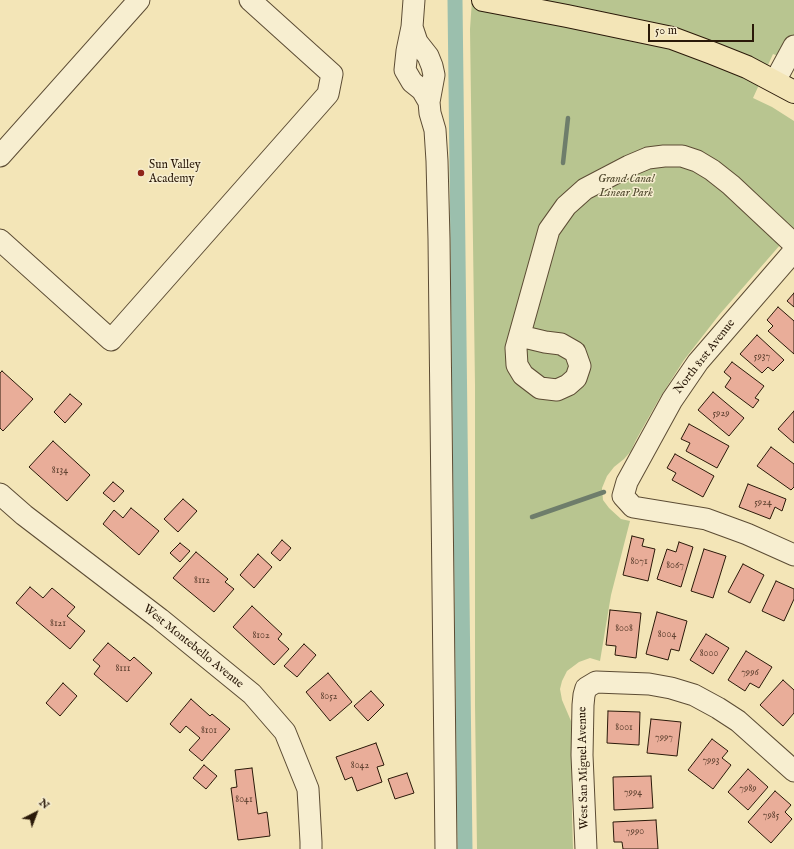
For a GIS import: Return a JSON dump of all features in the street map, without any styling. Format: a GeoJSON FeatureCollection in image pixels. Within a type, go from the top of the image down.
{"type":"FeatureCollection","features":[{"type":"Feature","properties":{"kind":"main road"},"geometry":{"type":"LineString","coordinates":[[483,0],[672,38],[712,52],[747,67],[794,92]]}},
{"type":"Feature","properties":{"kind":"street"},"geometry":{"type":"LineString","coordinates":[[0,156],[139,0]]}},
{"type":"Feature","properties":{"kind":"street"},"geometry":{"type":"LineString","coordinates":[[0,240],[111,340],[328,94],[332,74],[250,0]]}},
{"type":"Feature","properties":{"kind":"street"},"geometry":{"type":"LineString","coordinates":[[414,0],[412,27],[407,50],[405,70],[412,82],[422,90],[430,102],[430,113],[435,130],[437,161],[446,849]]}},
{"type":"Feature","properties":{"kind":"street"},"geometry":{"type":"LineString","coordinates":[[775,81],[794,46]]}},
{"type":"Feature","properties":{"kind":"street"},"geometry":{"type":"LineString","coordinates":[[520,336],[549,230],[566,206],[586,189],[629,166],[648,158],[682,156],[697,161],[712,170],[731,185],[794,244]]}},
{"type":"Feature","properties":{"kind":"street","name":"North 81st Avenue"},"geometry":{"type":"LineString","coordinates":[[792,551],[706,519],[633,507],[623,496],[627,482],[672,400],[698,362],[794,251]]}},
{"type":"Feature","properties":{"kind":"street","name":"West Montebello Avenue"},"geometry":{"type":"LineString","coordinates":[[0,494],[24,515],[160,619],[252,694],[285,732],[308,789],[311,849]]}},
{"type":"Feature","properties":{"kind":"street","name":"West San Miguel Avenue"},"geometry":{"type":"LineString","coordinates":[[586,849],[582,755],[583,706],[586,688],[596,682],[649,684],[671,688],[694,696],[718,708],[738,721],[794,771]]}},
{"type":"Feature","properties":{"kind":"green space","name":"Grand Canal Linear Park"},"geometry":{"type":"Polygon","coordinates":[[[472,0],[794,0],[794,62],[773,54],[753,98],[772,107],[794,121],[794,229],[719,315],[684,360],[659,399],[631,451],[614,467],[607,476],[602,488],[603,500],[609,508],[621,519],[630,521],[611,595],[600,661],[590,658],[579,662],[567,671],[560,689],[562,700],[571,721],[573,849],[477,849],[475,705],[475,385],[470,29],[472,0]]]}},
{"type":"Feature","properties":{"kind":"building"},"geometry":{"type":"Polygon","coordinates":[[[794,293],[794,307],[787,301],[794,293]]]}},
{"type":"Feature","properties":{"kind":"building"},"geometry":{"type":"Polygon","coordinates":[[[778,307],[794,321],[794,354],[768,331],[773,326],[767,320],[778,307]]]}},
{"type":"Feature","properties":{"kind":"building"},"geometry":{"type":"Polygon","coordinates":[[[757,335],[784,360],[773,371],[768,367],[762,373],[740,354],[757,335]]]}},
{"type":"Feature","properties":{"kind":"building"},"geometry":{"type":"Polygon","coordinates":[[[732,362],[764,386],[755,398],[759,400],[753,408],[725,387],[731,378],[724,372],[732,362]]]}},
{"type":"Feature","properties":{"kind":"building"},"geometry":{"type":"Polygon","coordinates":[[[2,371],[33,399],[3,431],[0,428],[0,373],[2,371]]]}},
{"type":"Feature","properties":{"kind":"building"},"geometry":{"type":"Polygon","coordinates":[[[713,392],[744,418],[729,436],[698,410],[713,392]]]}},
{"type":"Feature","properties":{"kind":"building"},"geometry":{"type":"Polygon","coordinates":[[[70,394],[82,404],[65,423],[54,412],[70,394]]]}},
{"type":"Feature","properties":{"kind":"building"},"geometry":{"type":"Polygon","coordinates":[[[794,411],[794,443],[778,429],[794,411]]]}},
{"type":"Feature","properties":{"kind":"building"},"geometry":{"type":"Polygon","coordinates":[[[689,424],[729,446],[717,468],[686,451],[690,443],[681,439],[689,424]]]}},
{"type":"Feature","properties":{"kind":"building"},"geometry":{"type":"Polygon","coordinates":[[[53,441],[90,475],[67,501],[29,467],[53,441]]]}},
{"type":"Feature","properties":{"kind":"building"},"geometry":{"type":"Polygon","coordinates":[[[771,447],[794,464],[794,487],[791,490],[757,466],[771,447]]]}},
{"type":"Feature","properties":{"kind":"building"},"geometry":{"type":"Polygon","coordinates":[[[675,454],[714,476],[703,497],[672,480],[676,473],[667,468],[675,454]]]}},
{"type":"Feature","properties":{"kind":"building"},"geometry":{"type":"Polygon","coordinates":[[[113,482],[124,491],[114,502],[103,493],[113,482]]]}},
{"type":"Feature","properties":{"kind":"building"},"geometry":{"type":"Polygon","coordinates":[[[748,484],[786,499],[782,511],[775,507],[770,519],[739,507],[748,484]]]}},
{"type":"Feature","properties":{"kind":"building"},"geometry":{"type":"Polygon","coordinates":[[[183,499],[197,511],[178,532],[164,519],[183,499]]]}},
{"type":"Feature","properties":{"kind":"building"},"geometry":{"type":"Polygon","coordinates":[[[131,508],[159,531],[139,555],[103,524],[114,510],[123,518],[131,508]]]}},
{"type":"Feature","properties":{"kind":"building"},"geometry":{"type":"Polygon","coordinates":[[[632,536],[644,539],[642,546],[655,549],[648,581],[623,575],[632,536]]]}},
{"type":"Feature","properties":{"kind":"building"},"geometry":{"type":"Polygon","coordinates":[[[282,540],[291,548],[280,561],[271,553],[282,540]]]}},
{"type":"Feature","properties":{"kind":"building"},"geometry":{"type":"Polygon","coordinates":[[[679,542],[693,547],[681,587],[657,579],[667,549],[676,552],[679,542]]]}},
{"type":"Feature","properties":{"kind":"building"},"geometry":{"type":"Polygon","coordinates":[[[180,543],[190,551],[180,562],[170,553],[180,543]]]}},
{"type":"Feature","properties":{"kind":"building"},"geometry":{"type":"Polygon","coordinates":[[[704,549],[726,556],[713,598],[691,591],[704,549]]]}},
{"type":"Feature","properties":{"kind":"building"},"geometry":{"type":"Polygon","coordinates":[[[196,552],[228,579],[225,582],[234,589],[214,612],[173,578],[196,552]]]}},
{"type":"Feature","properties":{"kind":"building"},"geometry":{"type":"Polygon","coordinates":[[[258,554],[272,567],[254,588],[240,575],[258,554]]]}},
{"type":"Feature","properties":{"kind":"building"},"geometry":{"type":"Polygon","coordinates":[[[743,564],[764,575],[750,603],[728,592],[743,564]]]}},
{"type":"Feature","properties":{"kind":"building"},"geometry":{"type":"Polygon","coordinates":[[[776,581],[794,589],[794,599],[784,621],[762,611],[776,581]]]}},
{"type":"Feature","properties":{"kind":"building"},"geometry":{"type":"Polygon","coordinates":[[[30,587],[43,598],[52,588],[75,607],[67,616],[85,631],[70,649],[16,603],[30,587]]]}},
{"type":"Feature","properties":{"kind":"building"},"geometry":{"type":"Polygon","coordinates":[[[252,606],[282,634],[278,639],[289,649],[274,665],[233,627],[252,606]]]}},
{"type":"Feature","properties":{"kind":"building"},"geometry":{"type":"Polygon","coordinates":[[[610,610],[641,613],[636,658],[615,655],[616,646],[606,645],[610,610]]]}},
{"type":"Feature","properties":{"kind":"building"},"geometry":{"type":"Polygon","coordinates":[[[657,612],[687,621],[679,651],[671,649],[668,660],[646,654],[657,612]]]}},
{"type":"Feature","properties":{"kind":"building"},"geometry":{"type":"Polygon","coordinates":[[[706,634],[729,648],[713,674],[690,660],[706,634]]]}},
{"type":"Feature","properties":{"kind":"building"},"geometry":{"type":"Polygon","coordinates":[[[108,643],[130,661],[134,657],[152,673],[127,702],[94,674],[100,666],[93,660],[108,643]]]}},
{"type":"Feature","properties":{"kind":"building"},"geometry":{"type":"Polygon","coordinates":[[[304,644],[316,655],[297,677],[284,666],[304,644]]]}},
{"type":"Feature","properties":{"kind":"building"},"geometry":{"type":"Polygon","coordinates":[[[746,651],[772,667],[759,688],[750,683],[745,691],[728,680],[746,651]]]}},
{"type":"Feature","properties":{"kind":"building"},"geometry":{"type":"Polygon","coordinates":[[[328,673],[352,702],[330,721],[306,692],[328,673]]]}},
{"type":"Feature","properties":{"kind":"building"},"geometry":{"type":"Polygon","coordinates":[[[783,680],[794,690],[794,713],[783,726],[760,705],[783,680]]]}},
{"type":"Feature","properties":{"kind":"building"},"geometry":{"type":"Polygon","coordinates":[[[63,683],[77,696],[60,716],[46,703],[63,683]]]}},
{"type":"Feature","properties":{"kind":"building"},"geometry":{"type":"Polygon","coordinates":[[[371,691],[384,705],[368,721],[354,706],[371,691]]]}},
{"type":"Feature","properties":{"kind":"building"},"geometry":{"type":"Polygon","coordinates":[[[191,699],[210,716],[212,714],[230,729],[202,761],[189,750],[200,738],[186,726],[180,733],[170,724],[191,699]]]}},
{"type":"Feature","properties":{"kind":"building"},"geometry":{"type":"Polygon","coordinates":[[[608,711],[640,712],[639,745],[607,743],[608,711]]]}},
{"type":"Feature","properties":{"kind":"building"},"geometry":{"type":"Polygon","coordinates":[[[651,719],[681,722],[677,756],[647,753],[651,719]]]}},
{"type":"Feature","properties":{"kind":"building"},"geometry":{"type":"Polygon","coordinates":[[[712,739],[728,751],[722,758],[731,765],[713,789],[688,770],[712,739]]]}},
{"type":"Feature","properties":{"kind":"building"},"geometry":{"type":"Polygon","coordinates":[[[376,743],[384,765],[377,767],[382,782],[357,791],[352,777],[345,780],[336,757],[376,743]]]}},
{"type":"Feature","properties":{"kind":"building"},"geometry":{"type":"Polygon","coordinates":[[[204,765],[217,776],[206,789],[193,778],[204,765]]]}},
{"type":"Feature","properties":{"kind":"building"},"geometry":{"type":"Polygon","coordinates":[[[252,768],[258,814],[267,812],[270,836],[238,840],[231,788],[237,787],[235,770],[252,768]]]}},
{"type":"Feature","properties":{"kind":"building"},"geometry":{"type":"Polygon","coordinates":[[[748,769],[768,787],[748,810],[728,792],[748,769]]]}},
{"type":"Feature","properties":{"kind":"building"},"geometry":{"type":"Polygon","coordinates":[[[407,773],[414,793],[395,799],[388,779],[407,773]]]}},
{"type":"Feature","properties":{"kind":"building"},"geometry":{"type":"Polygon","coordinates":[[[651,776],[653,808],[614,810],[613,777],[651,776]]]}},
{"type":"Feature","properties":{"kind":"building"},"geometry":{"type":"Polygon","coordinates":[[[775,791],[791,805],[785,812],[792,819],[771,843],[748,822],[775,791]]]}},
{"type":"Feature","properties":{"kind":"building"},"geometry":{"type":"Polygon","coordinates":[[[656,820],[658,849],[623,849],[622,842],[614,842],[613,822],[656,820]]]}},
{"type":"Feature","properties":{"kind":"waterway"},"geometry":{"type":"LineString","coordinates":[[455,0],[465,849]]}},
{"type":"Feature","properties":{"kind":"waterway"},"geometry":{"type":"LineString","coordinates":[[563,163],[568,118]]}},
{"type":"Feature","properties":{"kind":"waterway"},"geometry":{"type":"LineString","coordinates":[[532,517],[604,492]]}},
{"type":"Feature","properties":{"kind":"place","name":"Sun Valley Academy"},"geometry":{"type":"Point","coordinates":[141,173]}}]}
